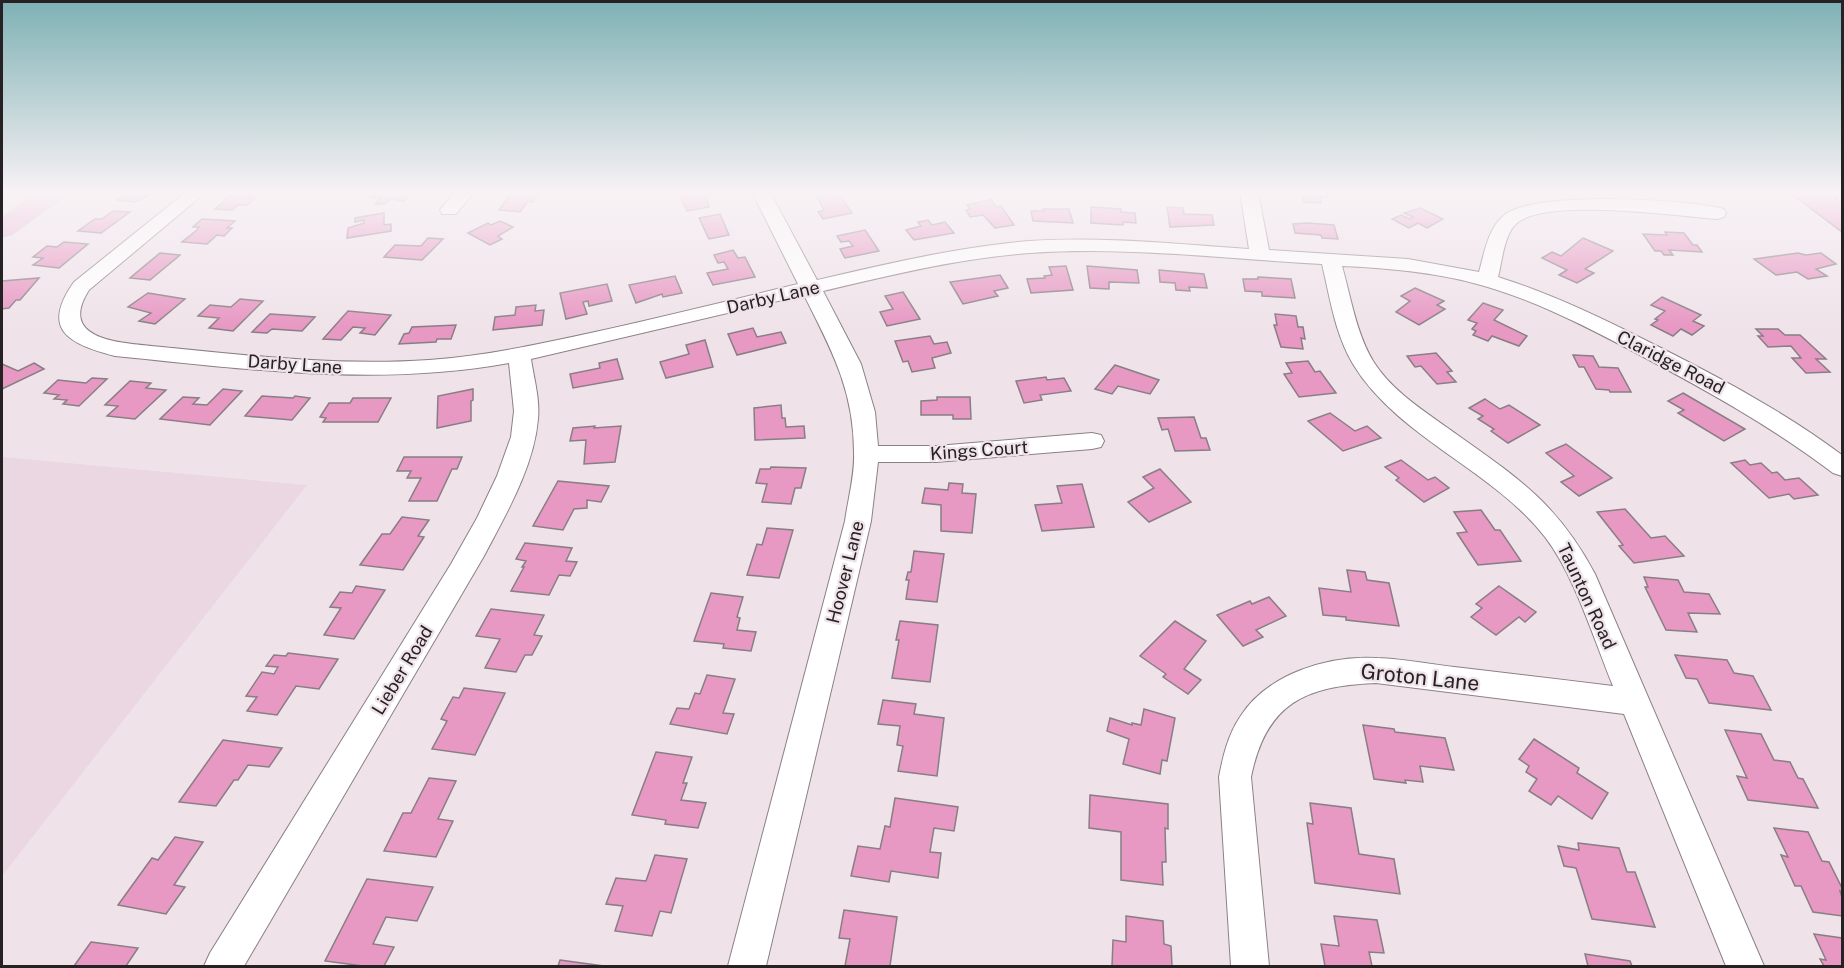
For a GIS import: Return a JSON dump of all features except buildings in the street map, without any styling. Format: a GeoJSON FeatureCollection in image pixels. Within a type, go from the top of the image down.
{"type":"FeatureCollection","features":[{"type":"Feature","properties":{"kind":"street","name":"Darby Lane"},"geometry":{"type":"LineString","coordinates":[[141,237],[85,282],[70,303],[69,324],[85,340],[115,350],[320,367],[426,367],[519,355],[968,254],[1038,246],[1112,245],[1330,260],[1420,267],[1487,280]]}},
{"type":"Feature","properties":{"kind":"street","name":"Hoover Lane"},"geometry":{"type":"LineString","coordinates":[[747,966],[858,521],[867,454],[863,412],[853,374],[784,237]]}},
{"type":"Feature","properties":{"kind":"street"},"geometry":{"type":"LineString","coordinates":[[1257,237],[1260,255]]}},
{"type":"Feature","properties":{"kind":"street"},"geometry":{"type":"LineString","coordinates":[[1487,280],[1500,237]]}},
{"type":"Feature","properties":{"kind":"street","name":"Taunton Road"},"geometry":{"type":"LineString","coordinates":[[1330,260],[1355,346],[1374,378],[1413,415],[1515,489],[1543,516],[1565,544],[1581,574],[1745,966]]}},
{"type":"Feature","properties":{"kind":"street","name":"Claridge Road"},"geometry":{"type":"LineString","coordinates":[[1487,280],[1564,307],[1733,394],[1799,434],[1842,467]]}},
{"type":"Feature","properties":{"kind":"street","name":"Lieber Road"},"geometry":{"type":"LineString","coordinates":[[223,966],[461,572],[484,528],[510,470],[525,427],[526,405],[519,355]]}},
{"type":"Feature","properties":{"kind":"street","name":"Kings Court"},"geometry":{"type":"LineString","coordinates":[[867,454],[936,454],[1092,441]]}},
{"type":"Feature","properties":{"kind":"street","name":"Groton Lane"},"geometry":{"type":"LineString","coordinates":[[1250,966],[1235,777],[1238,758],[1248,730],[1272,701],[1304,681],[1323,675],[1354,670],[1376,670],[1635,702]]}},
{"type":"Feature","properties":{"kind":"shaded area"},"geometry":{"type":"Polygon","coordinates":[[[2,457],[307,485],[2,876],[2,457]]]}}]}
